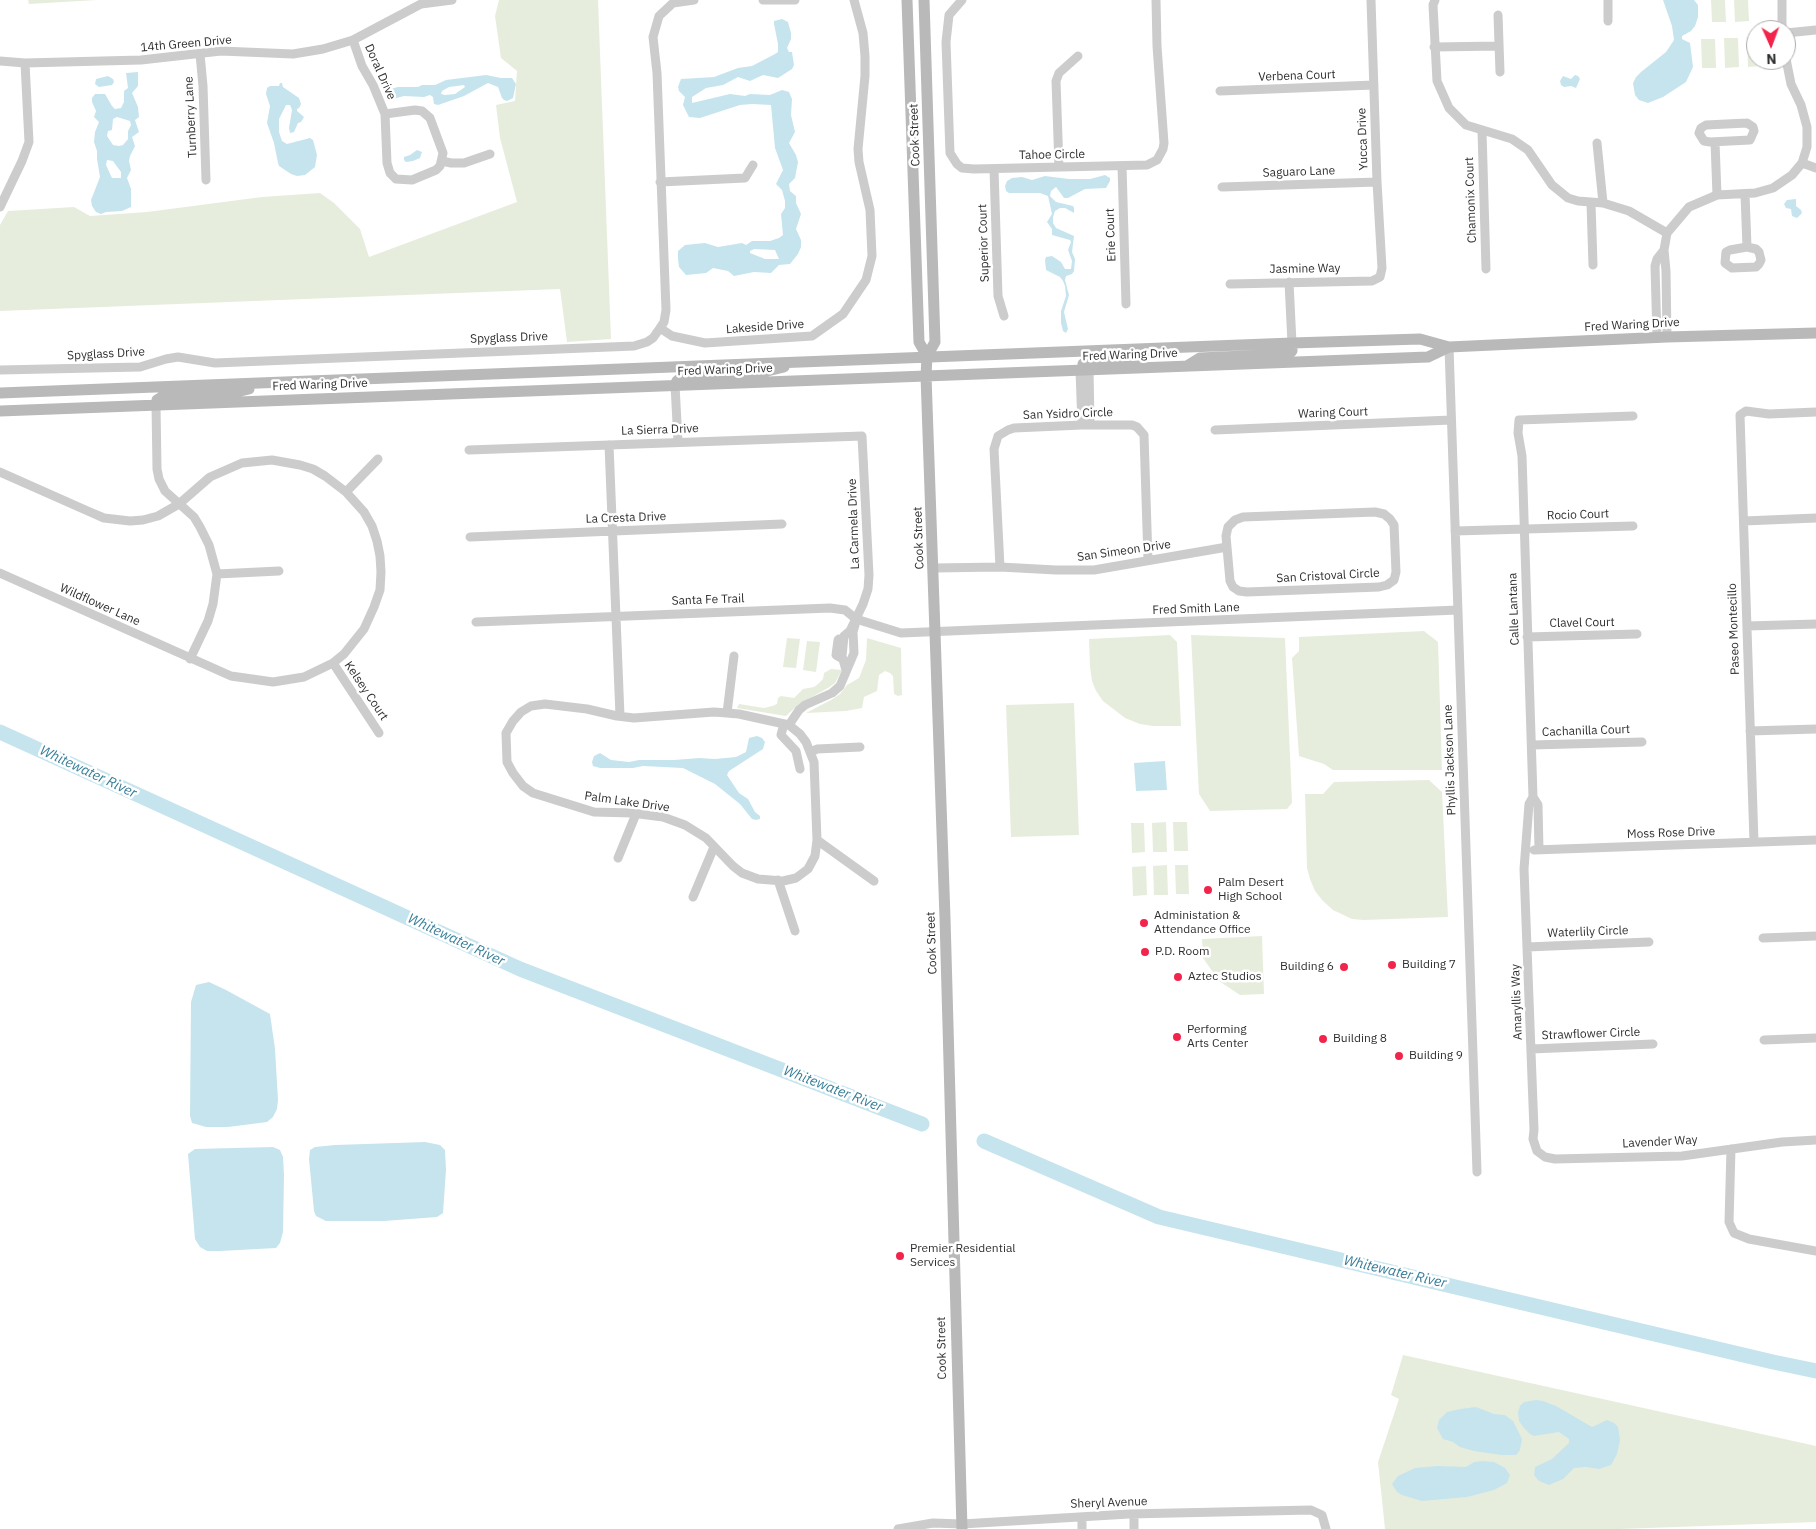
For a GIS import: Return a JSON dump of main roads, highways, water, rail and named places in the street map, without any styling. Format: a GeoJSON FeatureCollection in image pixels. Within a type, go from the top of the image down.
{"type":"FeatureCollection","features":[{"type":"Feature","properties":{"kind":"main road","name":"Cook Street"},"geometry":{"type":"LineString","coordinates":[[907,0],[919,342],[927,356]]}},
{"type":"Feature","properties":{"kind":"main road","name":"Cook Street"},"geometry":{"type":"LineString","coordinates":[[924,0],[935,342],[927,356],[926,376],[934,568],[962,1526]]}},
{"type":"Feature","properties":{"kind":"main road","name":"Fred Waring Drive"},"geometry":{"type":"LineString","coordinates":[[0,393],[1292,343],[1420,339],[1449,347],[1662,337],[1816,333]]}},
{"type":"Feature","properties":{"kind":"main road"},"geometry":{"type":"LineString","coordinates":[[1186,366],[1200,358],[1288,354],[1292,351],[1292,343]]}},
{"type":"Feature","properties":{"kind":"main road","name":"Fred Waring Drive"},"geometry":{"type":"LineString","coordinates":[[0,411],[1428,357],[1449,347]]}},
{"type":"Feature","properties":{"kind":"main road"},"geometry":{"type":"LineString","coordinates":[[1085,370],[1081,366],[1087,362],[1135,358],[1163,349]]}},
{"type":"Feature","properties":{"kind":"main road"},"geometry":{"type":"LineString","coordinates":[[675,385],[682,377],[754,374],[808,361]]}},
{"type":"Feature","properties":{"kind":"main road"},"geometry":{"type":"LineString","coordinates":[[156,405],[157,400],[162,397],[228,394],[275,383]]}},
{"type":"Feature","properties":{"kind":"main road"},"geometry":{"type":"LineString","coordinates":[[0,401],[27,392]]}},
{"type":"Feature","properties":{"kind":"water"},"geometry":{"type":"Polygon","coordinates":[[[1663,0],[1694,0],[1698,5],[1698,17],[1695,26],[1691,31],[1682,36],[1682,39],[1690,43],[1693,67],[1686,82],[1663,97],[1648,103],[1639,100],[1635,95],[1633,83],[1641,72],[1666,52],[1674,40],[1672,26],[1663,0]]]}},
{"type":"Feature","properties":{"kind":"water"},"geometry":{"type":"Polygon","coordinates":[[[782,19],[788,22],[791,39],[787,48],[789,52],[792,52],[794,65],[792,69],[778,78],[763,75],[750,81],[738,77],[723,85],[706,88],[692,97],[692,103],[730,94],[745,96],[750,94],[770,95],[782,90],[789,92],[792,99],[791,115],[795,132],[789,143],[798,162],[795,178],[789,184],[790,191],[796,196],[796,203],[801,214],[796,229],[801,240],[801,247],[790,264],[779,265],[771,273],[754,272],[734,276],[728,271],[713,268],[706,273],[686,275],[679,267],[678,259],[678,251],[685,245],[705,243],[718,247],[742,243],[746,245],[752,241],[770,241],[783,235],[781,214],[785,208],[785,201],[782,190],[776,184],[783,170],[775,148],[771,105],[740,105],[700,118],[689,117],[683,105],[685,97],[678,87],[681,79],[714,77],[738,68],[752,66],[778,52],[774,21],[782,19]],[[754,249],[750,253],[765,259],[779,259],[775,250],[754,249]]]}},
{"type":"Feature","properties":{"kind":"water"},"geometry":{"type":"Polygon","coordinates":[[[138,72],[138,86],[132,93],[138,107],[139,117],[135,120],[139,132],[132,137],[135,146],[130,156],[131,170],[127,178],[131,189],[131,207],[122,211],[101,214],[96,212],[91,200],[100,177],[94,142],[99,122],[94,117],[96,111],[92,98],[95,94],[105,94],[115,109],[121,108],[124,102],[124,91],[128,88],[126,73],[138,72]],[[117,117],[113,119],[112,130],[108,131],[107,136],[113,145],[119,146],[123,145],[128,139],[128,131],[131,125],[130,121],[117,117]],[[107,160],[106,165],[112,178],[121,178],[121,172],[113,161],[107,160]]]}},
{"type":"Feature","properties":{"kind":"water"},"geometry":{"type":"Polygon","coordinates":[[[486,75],[512,78],[516,84],[513,98],[507,101],[502,98],[498,87],[488,83],[464,96],[438,105],[434,104],[433,97],[430,95],[424,97],[404,96],[390,98],[390,89],[435,85],[446,80],[486,75]],[[464,85],[449,87],[442,91],[441,94],[455,94],[465,87],[464,85]]]}},
{"type":"Feature","properties":{"kind":"water"},"geometry":{"type":"Polygon","coordinates":[[[1575,75],[1580,79],[1576,88],[1561,85],[1560,81],[1563,76],[1571,79],[1575,75]]]}},
{"type":"Feature","properties":{"kind":"water"},"geometry":{"type":"Polygon","coordinates":[[[108,76],[113,79],[112,85],[99,87],[95,84],[96,79],[108,76]]]}},
{"type":"Feature","properties":{"kind":"water"},"geometry":{"type":"Polygon","coordinates":[[[280,83],[299,98],[301,104],[297,111],[304,117],[298,123],[294,132],[290,133],[292,110],[290,105],[286,105],[279,119],[279,132],[282,141],[287,144],[310,138],[313,140],[317,155],[315,167],[305,175],[297,176],[291,174],[279,166],[267,123],[270,106],[266,94],[267,88],[279,86],[280,83]]]}},
{"type":"Feature","properties":{"kind":"water"},"geometry":{"type":"Polygon","coordinates":[[[417,150],[422,152],[420,158],[406,162],[404,160],[404,157],[417,150]]]}},
{"type":"Feature","properties":{"kind":"water"},"geometry":{"type":"Polygon","coordinates":[[[1105,175],[1110,178],[1106,188],[1085,189],[1068,198],[1064,198],[1056,187],[1051,191],[1050,196],[1056,202],[1073,206],[1074,208],[1074,213],[1065,208],[1060,208],[1055,211],[1053,217],[1053,223],[1056,228],[1074,236],[1072,252],[1075,259],[1074,271],[1066,276],[1065,280],[1069,295],[1064,312],[1068,329],[1066,333],[1063,331],[1061,323],[1061,311],[1066,296],[1065,286],[1060,277],[1046,270],[1045,260],[1046,257],[1052,256],[1061,262],[1065,269],[1071,269],[1072,261],[1068,250],[1071,242],[1070,240],[1052,235],[1052,229],[1047,222],[1052,214],[1048,196],[1040,193],[1009,193],[1006,191],[1005,186],[1007,181],[1012,178],[1022,177],[1032,180],[1045,176],[1090,179],[1105,175]]]}},
{"type":"Feature","properties":{"kind":"water"},"geometry":{"type":"Polygon","coordinates":[[[1796,199],[1796,206],[1802,213],[1797,218],[1792,216],[1791,209],[1786,208],[1784,204],[1787,200],[1796,199]]]}},
{"type":"Feature","properties":{"kind":"water"},"geometry":{"type":"Polygon","coordinates":[[[757,736],[765,742],[763,749],[729,771],[727,775],[739,793],[748,799],[755,812],[760,816],[760,819],[756,820],[752,819],[740,804],[715,784],[683,768],[643,766],[633,768],[600,768],[593,766],[592,762],[594,756],[600,753],[611,760],[629,762],[639,760],[736,757],[746,752],[749,738],[757,736]]]}},
{"type":"Feature","properties":{"kind":"water"},"geometry":{"type":"Polygon","coordinates":[[[1165,761],[1167,790],[1136,791],[1134,763],[1165,761]]]}},
{"type":"Feature","properties":{"kind":"water"},"geometry":{"type":"Polygon","coordinates":[[[209,982],[270,1014],[275,1049],[278,1100],[277,1109],[273,1117],[267,1122],[228,1127],[206,1127],[192,1123],[190,1116],[191,1002],[196,985],[209,982]]]}},
{"type":"Feature","properties":{"kind":"water"},"geometry":{"type":"Polygon","coordinates":[[[425,1142],[440,1145],[445,1150],[446,1170],[443,1213],[437,1217],[384,1221],[326,1221],[316,1216],[309,1159],[310,1150],[315,1147],[335,1145],[425,1142]]]}},
{"type":"Feature","properties":{"kind":"water"},"geometry":{"type":"Polygon","coordinates":[[[273,1147],[280,1150],[283,1157],[283,1232],[280,1243],[276,1248],[220,1251],[207,1251],[200,1247],[195,1239],[188,1154],[195,1149],[273,1147]]]}},
{"type":"Feature","properties":{"kind":"water"},"geometry":{"type":"Polygon","coordinates":[[[1536,1400],[1556,1406],[1592,1427],[1607,1420],[1614,1423],[1618,1427],[1620,1440],[1617,1454],[1611,1465],[1599,1469],[1574,1468],[1563,1479],[1549,1485],[1539,1481],[1534,1475],[1535,1467],[1552,1459],[1569,1443],[1569,1439],[1559,1432],[1534,1436],[1524,1428],[1519,1421],[1518,1412],[1520,1406],[1524,1402],[1536,1400]]]}},
{"type":"Feature","properties":{"kind":"water"},"geometry":{"type":"Polygon","coordinates":[[[1476,1407],[1494,1414],[1505,1415],[1513,1421],[1522,1439],[1520,1450],[1516,1455],[1474,1451],[1443,1439],[1437,1428],[1439,1420],[1447,1412],[1476,1407]]]}},
{"type":"Feature","properties":{"kind":"water"},"geometry":{"type":"Polygon","coordinates":[[[1474,1462],[1494,1462],[1505,1468],[1510,1475],[1507,1483],[1494,1490],[1467,1497],[1422,1501],[1402,1495],[1397,1492],[1392,1484],[1398,1476],[1415,1468],[1437,1466],[1466,1467],[1474,1462]]]}},
{"type":"Feature","properties":{"kind":"waterway","name":"Whitewater River"},"geometry":{"type":"LineString","coordinates":[[0,732],[520,969],[922,1124]]}},
{"type":"Feature","properties":{"kind":"waterway","name":"Whitewater River"},"geometry":{"type":"LineString","coordinates":[[984,1141],[1159,1217],[1816,1371]]}},
{"type":"Feature","properties":{"kind":"place","name":"Palm Desert High School"},"geometry":{"type":"Point","coordinates":[1208,890]}},
{"type":"Feature","properties":{"kind":"place","name":"Administation & Attendance Office"},"geometry":{"type":"Point","coordinates":[1144,923]}},
{"type":"Feature","properties":{"kind":"place","name":"P.D. Room"},"geometry":{"type":"Point","coordinates":[1145,952]}},
{"type":"Feature","properties":{"kind":"place","name":"Building 7"},"geometry":{"type":"Point","coordinates":[1392,965]}},
{"type":"Feature","properties":{"kind":"place","name":"Building 6"},"geometry":{"type":"Point","coordinates":[1344,967]}},
{"type":"Feature","properties":{"kind":"place","name":"Aztec Studios"},"geometry":{"type":"Point","coordinates":[1178,977]}},
{"type":"Feature","properties":{"kind":"place","name":"Performing Arts Center"},"geometry":{"type":"Point","coordinates":[1177,1037]}},
{"type":"Feature","properties":{"kind":"place","name":"Building 8"},"geometry":{"type":"Point","coordinates":[1323,1039]}},
{"type":"Feature","properties":{"kind":"place","name":"Building 9"},"geometry":{"type":"Point","coordinates":[1399,1056]}},
{"type":"Feature","properties":{"kind":"place","name":"Premier Residential Services"},"geometry":{"type":"Point","coordinates":[900,1256]}}]}
